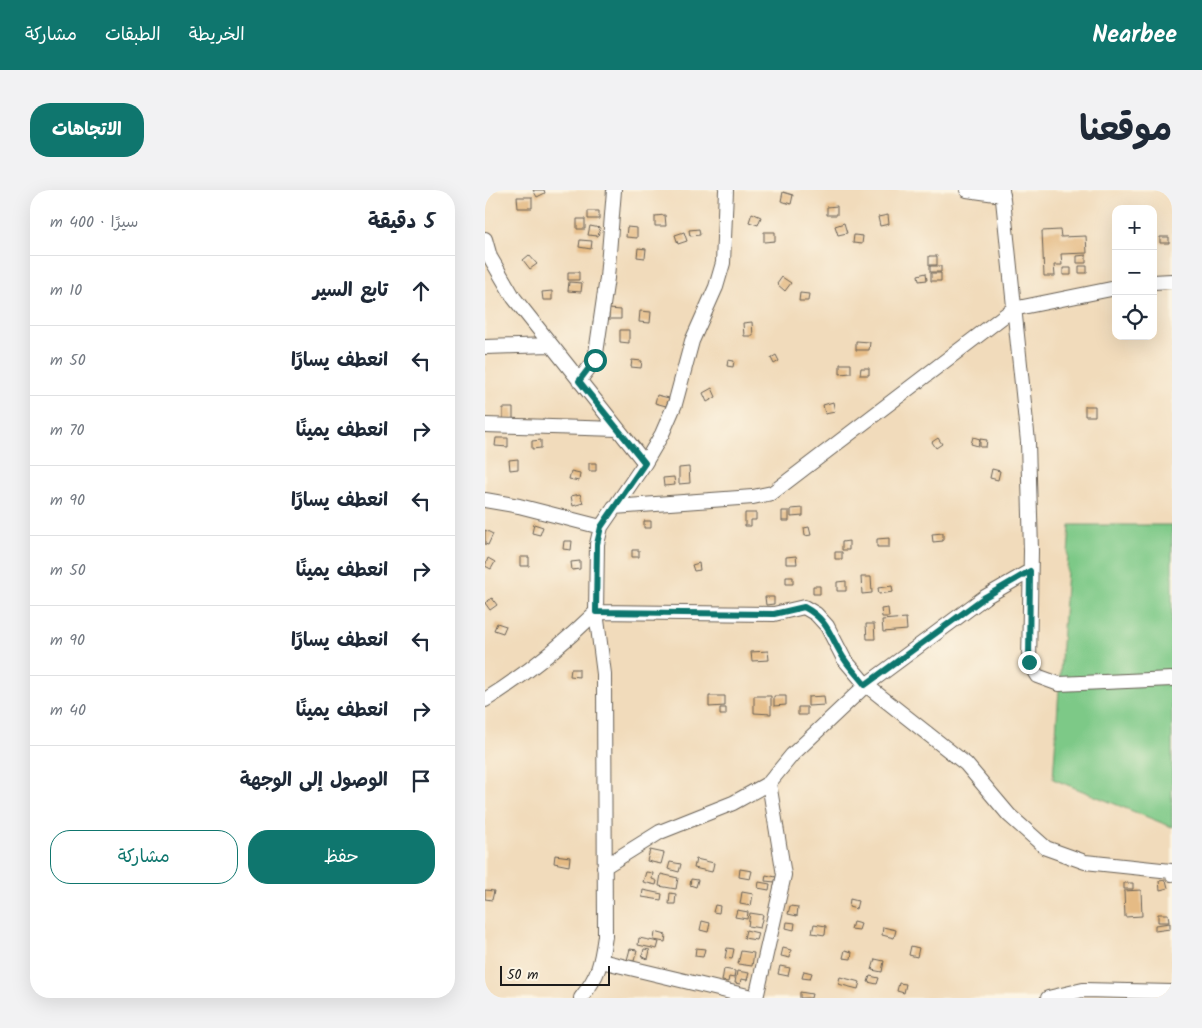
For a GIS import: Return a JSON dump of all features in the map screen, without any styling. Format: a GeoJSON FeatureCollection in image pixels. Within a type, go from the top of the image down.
{"type":"FeatureCollection","features":[{"type":"Feature","properties":{"kind":"street"},"geometry":{"type":"LineString","coordinates":[[579,381],[595,360],[607,278],[614,190]]}},
{"type":"Feature","properties":{"kind":"street"},"geometry":{"type":"LineString","coordinates":[[581,998],[595,980],[601,961],[605,936],[604,674],[596,612],[597,544],[601,527],[645,463],[662,434],[675,404],[692,341],[716,287],[726,244],[726,190]]}},
{"type":"Feature","properties":{"kind":"street"},"geometry":{"type":"LineString","coordinates":[[967,190],[1002,193],[1028,442],[1029,662],[1037,676],[1059,684],[1172,679]]}},
{"type":"Feature","properties":{"kind":"street"},"geometry":{"type":"LineString","coordinates":[[485,239],[487,257],[514,298],[645,463]]}},
{"type":"Feature","properties":{"kind":"street"},"geometry":{"type":"LineString","coordinates":[[1157,282],[1172,280]]}},
{"type":"Feature","properties":{"kind":"street"},"geometry":{"type":"LineString","coordinates":[[614,507],[753,497],[772,493],[1013,309],[1112,289]]}},
{"type":"Feature","properties":{"kind":"street"},"geometry":{"type":"LineString","coordinates":[[485,347],[551,345]]}},
{"type":"Feature","properties":{"kind":"street"},"geometry":{"type":"LineString","coordinates":[[485,425],[618,429]]}},
{"type":"Feature","properties":{"kind":"street"},"geometry":{"type":"LineString","coordinates":[[485,500],[519,506],[601,527]]}},
{"type":"Feature","properties":{"kind":"street"},"geometry":{"type":"LineString","coordinates":[[605,867],[661,832],[733,803],[769,783],[792,755],[865,685],[985,597],[1030,571]]}},
{"type":"Feature","properties":{"kind":"street"},"geometry":{"type":"LineString","coordinates":[[485,700],[516,681],[556,651],[596,612],[774,614],[804,607],[816,614],[827,626],[844,659],[865,685],[966,764],[1009,815],[1046,848],[1085,862],[1171,871],[1172,874]]}},
{"type":"Feature","properties":{"kind":"street"},"geometry":{"type":"LineString","coordinates":[[601,961],[756,998],[784,875],[769,783]]}},
{"type":"Feature","properties":{"kind":"street"},"geometry":{"type":"LineString","coordinates":[[1048,998],[1083,990],[1172,992]]}},
{"type":"Feature","properties":{"kind":"green space"},"geometry":{"type":"Polygon","coordinates":[[[1070,525],[1172,525],[1172,827],[1053,779],[1070,525]]]}},
{"type":"Feature","properties":{"kind":"building"},"geometry":{"type":"Polygon","coordinates":[[[533,190],[544,190],[545,193],[537,197],[533,190]]]}},
{"type":"Feature","properties":{"kind":"building"},"geometry":{"type":"Polygon","coordinates":[[[783,192],[793,195],[791,204],[781,201],[783,192]]]}},
{"type":"Feature","properties":{"kind":"building"},"geometry":{"type":"Polygon","coordinates":[[[517,197],[532,197],[532,208],[518,208],[517,197]]]}},
{"type":"Feature","properties":{"kind":"building"},"geometry":{"type":"Polygon","coordinates":[[[837,206],[837,215],[827,215],[827,207],[837,206]]]}},
{"type":"Feature","properties":{"kind":"building"},"geometry":{"type":"Polygon","coordinates":[[[588,211],[599,211],[599,219],[588,219],[588,211]]]}},
{"type":"Feature","properties":{"kind":"building"},"geometry":{"type":"Polygon","coordinates":[[[752,213],[761,217],[758,225],[749,222],[752,213]]]}},
{"type":"Feature","properties":{"kind":"building"},"geometry":{"type":"Polygon","coordinates":[[[665,215],[666,226],[655,226],[655,216],[665,215]]]}},
{"type":"Feature","properties":{"kind":"building"},"geometry":{"type":"Polygon","coordinates":[[[888,215],[889,224],[880,226],[878,217],[888,215]]]}},
{"type":"Feature","properties":{"kind":"building"},"geometry":{"type":"Polygon","coordinates":[[[577,219],[585,219],[585,229],[577,229],[577,219]]]}},
{"type":"Feature","properties":{"kind":"building"},"geometry":{"type":"Polygon","coordinates":[[[844,223],[847,233],[838,235],[835,226],[844,223]]]}},
{"type":"Feature","properties":{"kind":"building"},"geometry":{"type":"Polygon","coordinates":[[[590,226],[600,228],[598,236],[588,235],[590,226]]]}},
{"type":"Feature","properties":{"kind":"building"},"geometry":{"type":"Polygon","coordinates":[[[627,227],[637,228],[637,238],[626,237],[627,227]]]}},
{"type":"Feature","properties":{"kind":"building"},"geometry":{"type":"Polygon","coordinates":[[[699,229],[700,235],[690,236],[689,230],[699,229]]]}},
{"type":"Feature","properties":{"kind":"building"},"geometry":{"type":"Polygon","coordinates":[[[1060,230],[1061,237],[1086,236],[1087,253],[1061,254],[1062,265],[1054,265],[1055,276],[1044,276],[1042,231],[1060,230]]]}},
{"type":"Feature","properties":{"kind":"building"},"geometry":{"type":"Polygon","coordinates":[[[684,232],[687,241],[678,244],[675,235],[684,232]]]}},
{"type":"Feature","properties":{"kind":"building"},"geometry":{"type":"Polygon","coordinates":[[[764,232],[775,232],[775,241],[764,242],[764,232]]]}},
{"type":"Feature","properties":{"kind":"building"},"geometry":{"type":"Polygon","coordinates":[[[854,235],[863,236],[862,244],[853,243],[854,235]]]}},
{"type":"Feature","properties":{"kind":"building"},"geometry":{"type":"Polygon","coordinates":[[[1160,237],[1169,237],[1169,243],[1160,243],[1160,237]]]}},
{"type":"Feature","properties":{"kind":"building"},"geometry":{"type":"Polygon","coordinates":[[[580,240],[592,241],[591,249],[579,247],[580,240]]]}},
{"type":"Feature","properties":{"kind":"building"},"geometry":{"type":"Polygon","coordinates":[[[638,248],[646,249],[645,258],[637,257],[638,248]]]}},
{"type":"Feature","properties":{"kind":"building"},"geometry":{"type":"Polygon","coordinates":[[[529,255],[537,264],[530,269],[523,260],[529,255]]]}},
{"type":"Feature","properties":{"kind":"building"},"geometry":{"type":"Polygon","coordinates":[[[1086,255],[1086,263],[1077,263],[1077,256],[1086,255]]]}},
{"type":"Feature","properties":{"kind":"building"},"geometry":{"type":"Polygon","coordinates":[[[929,256],[937,256],[937,265],[929,265],[929,256]]]}},
{"type":"Feature","properties":{"kind":"building"},"geometry":{"type":"Polygon","coordinates":[[[930,266],[941,266],[941,272],[930,272],[930,266]]]}},
{"type":"Feature","properties":{"kind":"building"},"geometry":{"type":"Polygon","coordinates":[[[1079,266],[1087,266],[1087,273],[1079,273],[1079,266]]]}},
{"type":"Feature","properties":{"kind":"building"},"geometry":{"type":"Polygon","coordinates":[[[1063,268],[1071,268],[1071,275],[1063,275],[1063,268]]]}},
{"type":"Feature","properties":{"kind":"building"},"geometry":{"type":"Polygon","coordinates":[[[568,272],[579,272],[579,280],[568,280],[568,272]]]}},
{"type":"Feature","properties":{"kind":"building"},"geometry":{"type":"Polygon","coordinates":[[[926,273],[927,280],[919,281],[918,275],[926,273]]]}},
{"type":"Feature","properties":{"kind":"building"},"geometry":{"type":"Polygon","coordinates":[[[931,273],[941,273],[941,281],[931,281],[931,273]]]}},
{"type":"Feature","properties":{"kind":"building"},"geometry":{"type":"Polygon","coordinates":[[[782,277],[791,283],[785,291],[777,284],[782,277]]]}},
{"type":"Feature","properties":{"kind":"building"},"geometry":{"type":"Polygon","coordinates":[[[569,282],[582,283],[581,292],[568,291],[569,282]]]}},
{"type":"Feature","properties":{"kind":"building"},"geometry":{"type":"Polygon","coordinates":[[[552,291],[552,300],[543,300],[542,292],[552,291]]]}},
{"type":"Feature","properties":{"kind":"building"},"geometry":{"type":"Polygon","coordinates":[[[800,293],[809,294],[808,301],[799,301],[800,293]]]}},
{"type":"Feature","properties":{"kind":"building"},"geometry":{"type":"Polygon","coordinates":[[[609,309],[621,310],[621,319],[609,319],[609,309]]]}},
{"type":"Feature","properties":{"kind":"building"},"geometry":{"type":"Polygon","coordinates":[[[640,311],[651,312],[650,323],[639,322],[640,311]]]}},
{"type":"Feature","properties":{"kind":"building"},"geometry":{"type":"Polygon","coordinates":[[[752,322],[753,336],[744,336],[743,323],[752,322]]]}},
{"type":"Feature","properties":{"kind":"building"},"geometry":{"type":"Polygon","coordinates":[[[620,330],[629,330],[629,343],[620,342],[620,330]]]}},
{"type":"Feature","properties":{"kind":"building"},"geometry":{"type":"Polygon","coordinates":[[[856,341],[870,342],[869,350],[856,350],[856,341]]]}},
{"type":"Feature","properties":{"kind":"building"},"geometry":{"type":"Polygon","coordinates":[[[776,355],[779,361],[774,364],[771,358],[776,355]]]}},
{"type":"Feature","properties":{"kind":"building"},"geometry":{"type":"Polygon","coordinates":[[[632,360],[642,361],[641,368],[631,367],[632,360]]]}},
{"type":"Feature","properties":{"kind":"building"},"geometry":{"type":"Polygon","coordinates":[[[728,360],[734,361],[733,367],[727,366],[728,360]]]}},
{"type":"Feature","properties":{"kind":"building"},"geometry":{"type":"Polygon","coordinates":[[[840,364],[851,364],[851,373],[840,374],[840,364]]]}},
{"type":"Feature","properties":{"kind":"building"},"geometry":{"type":"Polygon","coordinates":[[[861,368],[869,368],[869,375],[860,375],[861,368]]]}},
{"type":"Feature","properties":{"kind":"building"},"geometry":{"type":"Polygon","coordinates":[[[712,388],[716,397],[707,402],[703,393],[712,388]]]}},
{"type":"Feature","properties":{"kind":"building"},"geometry":{"type":"Polygon","coordinates":[[[657,395],[669,398],[666,406],[655,403],[657,395]]]}},
{"type":"Feature","properties":{"kind":"building"},"geometry":{"type":"Polygon","coordinates":[[[833,402],[835,412],[825,414],[823,405],[833,402]]]}},
{"type":"Feature","properties":{"kind":"building"},"geometry":{"type":"Polygon","coordinates":[[[1085,406],[1095,406],[1095,416],[1085,416],[1085,406]]]}},
{"type":"Feature","properties":{"kind":"building"},"geometry":{"type":"Polygon","coordinates":[[[503,408],[513,408],[513,419],[503,419],[503,408]]]}},
{"type":"Feature","properties":{"kind":"building"},"geometry":{"type":"Polygon","coordinates":[[[973,437],[980,439],[978,446],[971,444],[973,437]]]}},
{"type":"Feature","properties":{"kind":"building"},"geometry":{"type":"Polygon","coordinates":[[[496,438],[508,438],[508,447],[495,446],[496,438]]]}},
{"type":"Feature","properties":{"kind":"building"},"geometry":{"type":"Polygon","coordinates":[[[938,438],[942,444],[936,448],[932,442],[938,438]]]}},
{"type":"Feature","properties":{"kind":"building"},"geometry":{"type":"Polygon","coordinates":[[[980,439],[987,440],[986,447],[980,447],[980,439]]]}},
{"type":"Feature","properties":{"kind":"building"},"geometry":{"type":"Polygon","coordinates":[[[541,440],[541,448],[532,449],[532,441],[541,440]]]}},
{"type":"Feature","properties":{"kind":"building"},"geometry":{"type":"Polygon","coordinates":[[[518,459],[518,469],[510,470],[509,460],[518,459]]]}},
{"type":"Feature","properties":{"kind":"building"},"geometry":{"type":"Polygon","coordinates":[[[589,463],[596,463],[596,471],[589,471],[589,463]]]}},
{"type":"Feature","properties":{"kind":"building"},"geometry":{"type":"Polygon","coordinates":[[[689,467],[690,483],[679,484],[679,468],[689,467]]]}},
{"type":"Feature","properties":{"kind":"building"},"geometry":{"type":"Polygon","coordinates":[[[992,469],[1000,471],[998,480],[990,478],[992,469]]]}},
{"type":"Feature","properties":{"kind":"building"},"geometry":{"type":"Polygon","coordinates":[[[571,471],[580,473],[579,481],[569,479],[571,471]]]}},
{"type":"Feature","properties":{"kind":"building"},"geometry":{"type":"Polygon","coordinates":[[[674,477],[675,485],[664,486],[663,478],[674,477]]]}},
{"type":"Feature","properties":{"kind":"building"},"geometry":{"type":"Polygon","coordinates":[[[580,494],[583,503],[573,506],[571,496],[580,494]]]}},
{"type":"Feature","properties":{"kind":"building"},"geometry":{"type":"Polygon","coordinates":[[[803,508],[803,516],[791,517],[791,509],[803,508]]]}},
{"type":"Feature","properties":{"kind":"building"},"geometry":{"type":"Polygon","coordinates":[[[782,511],[789,511],[789,521],[782,521],[782,511]]]}},
{"type":"Feature","properties":{"kind":"building"},"geometry":{"type":"Polygon","coordinates":[[[745,513],[756,513],[756,520],[751,520],[751,526],[745,526],[745,513]]]}},
{"type":"Feature","properties":{"kind":"building"},"geometry":{"type":"Polygon","coordinates":[[[644,521],[651,521],[651,528],[644,528],[644,521]]]}},
{"type":"Feature","properties":{"kind":"building"},"geometry":{"type":"Polygon","coordinates":[[[534,524],[543,527],[540,535],[532,533],[534,524]]]}},
{"type":"Feature","properties":{"kind":"building"},"geometry":{"type":"Polygon","coordinates":[[[809,527],[811,535],[805,536],[804,528],[809,527]]]}},
{"type":"Feature","properties":{"kind":"building"},"geometry":{"type":"Polygon","coordinates":[[[485,530],[493,534],[488,545],[485,544],[485,530]]]}},
{"type":"Feature","properties":{"kind":"building"},"geometry":{"type":"Polygon","coordinates":[[[943,533],[943,541],[933,542],[932,534],[943,533]]]}},
{"type":"Feature","properties":{"kind":"building"},"geometry":{"type":"Polygon","coordinates":[[[889,538],[889,547],[877,547],[877,539],[889,538]]]}},
{"type":"Feature","properties":{"kind":"building"},"geometry":{"type":"Polygon","coordinates":[[[564,541],[572,541],[571,550],[563,549],[564,541]]]}},
{"type":"Feature","properties":{"kind":"building"},"geometry":{"type":"Polygon","coordinates":[[[849,541],[849,550],[842,550],[842,542],[849,541]]]}},
{"type":"Feature","properties":{"kind":"building"},"geometry":{"type":"Polygon","coordinates":[[[632,550],[639,550],[639,557],[632,557],[632,550]]]}},
{"type":"Feature","properties":{"kind":"building"},"geometry":{"type":"Polygon","coordinates":[[[835,552],[842,552],[842,559],[835,559],[835,552]]]}},
{"type":"Feature","properties":{"kind":"building"},"geometry":{"type":"Polygon","coordinates":[[[796,556],[797,564],[786,564],[786,557],[796,556]]]}},
{"type":"Feature","properties":{"kind":"building"},"geometry":{"type":"Polygon","coordinates":[[[520,557],[529,557],[529,566],[520,566],[520,557]]]}},
{"type":"Feature","properties":{"kind":"building"},"geometry":{"type":"Polygon","coordinates":[[[488,558],[495,562],[491,569],[485,566],[488,558]]]}},
{"type":"Feature","properties":{"kind":"building"},"geometry":{"type":"Polygon","coordinates":[[[580,561],[580,569],[572,570],[571,562],[580,561]]]}},
{"type":"Feature","properties":{"kind":"building"},"geometry":{"type":"Polygon","coordinates":[[[699,563],[700,570],[694,571],[692,565],[699,563]]]}},
{"type":"Feature","properties":{"kind":"building"},"geometry":{"type":"Polygon","coordinates":[[[786,577],[793,577],[793,584],[786,584],[786,577]]]}},
{"type":"Feature","properties":{"kind":"building"},"geometry":{"type":"Polygon","coordinates":[[[861,577],[871,577],[872,593],[862,594],[861,577]]]}},
{"type":"Feature","properties":{"kind":"building"},"geometry":{"type":"Polygon","coordinates":[[[846,581],[846,591],[837,591],[837,582],[846,581]]]}},
{"type":"Feature","properties":{"kind":"building"},"geometry":{"type":"Polygon","coordinates":[[[813,586],[820,586],[820,594],[813,594],[813,586]]]}},
{"type":"Feature","properties":{"kind":"building"},"geometry":{"type":"Polygon","coordinates":[[[892,586],[893,592],[879,594],[878,588],[892,586]]]}},
{"type":"Feature","properties":{"kind":"building"},"geometry":{"type":"Polygon","coordinates":[[[765,597],[774,597],[774,604],[766,605],[765,597]]]}},
{"type":"Feature","properties":{"kind":"building"},"geometry":{"type":"Polygon","coordinates":[[[492,598],[497,605],[490,610],[485,603],[492,598]]]}},
{"type":"Feature","properties":{"kind":"building"},"geometry":{"type":"Polygon","coordinates":[[[888,608],[889,617],[882,617],[881,609],[888,608]]]}},
{"type":"Feature","properties":{"kind":"building"},"geometry":{"type":"Polygon","coordinates":[[[906,618],[907,630],[883,632],[882,620],[906,618]]]}},
{"type":"Feature","properties":{"kind":"building"},"geometry":{"type":"Polygon","coordinates":[[[497,623],[506,626],[503,633],[494,630],[497,623]]]}},
{"type":"Feature","properties":{"kind":"building"},"geometry":{"type":"Polygon","coordinates":[[[866,624],[874,624],[875,639],[867,639],[866,624]]]}},
{"type":"Feature","properties":{"kind":"building"},"geometry":{"type":"Polygon","coordinates":[[[768,651],[769,660],[752,661],[751,652],[768,651]]]}},
{"type":"Feature","properties":{"kind":"building"},"geometry":{"type":"Polygon","coordinates":[[[571,669],[579,669],[579,677],[570,676],[571,669]]]}},
{"type":"Feature","properties":{"kind":"building"},"geometry":{"type":"Polygon","coordinates":[[[709,696],[725,696],[725,706],[709,707],[709,696]]]}},
{"type":"Feature","properties":{"kind":"building"},"geometry":{"type":"Polygon","coordinates":[[[754,696],[771,696],[771,714],[754,713],[754,696]]]}},
{"type":"Feature","properties":{"kind":"building"},"geometry":{"type":"Polygon","coordinates":[[[774,696],[786,696],[786,705],[774,706],[774,696]]]}},
{"type":"Feature","properties":{"kind":"building"},"geometry":{"type":"Polygon","coordinates":[[[824,696],[825,705],[808,706],[808,697],[824,696]]]}},
{"type":"Feature","properties":{"kind":"building"},"geometry":{"type":"Polygon","coordinates":[[[798,707],[807,707],[807,715],[798,715],[798,707]]]}},
{"type":"Feature","properties":{"kind":"building"},"geometry":{"type":"Polygon","coordinates":[[[720,708],[726,708],[726,715],[720,715],[720,708]]]}},
{"type":"Feature","properties":{"kind":"building"},"geometry":{"type":"Polygon","coordinates":[[[650,850],[664,853],[661,864],[647,861],[650,850]]]}},
{"type":"Feature","properties":{"kind":"building"},"geometry":{"type":"Polygon","coordinates":[[[555,855],[570,857],[569,866],[554,863],[555,855]]]}},
{"type":"Feature","properties":{"kind":"building"},"geometry":{"type":"Polygon","coordinates":[[[696,859],[714,863],[712,872],[694,868],[696,859]]]}},
{"type":"Feature","properties":{"kind":"building"},"geometry":{"type":"Polygon","coordinates":[[[670,862],[681,864],[679,872],[668,869],[670,862]]]}},
{"type":"Feature","properties":{"kind":"building"},"geometry":{"type":"Polygon","coordinates":[[[740,869],[752,871],[750,879],[739,877],[740,869]]]}},
{"type":"Feature","properties":{"kind":"building"},"geometry":{"type":"Polygon","coordinates":[[[646,872],[653,873],[652,879],[657,881],[656,885],[643,882],[646,872]]]}},
{"type":"Feature","properties":{"kind":"building"},"geometry":{"type":"Polygon","coordinates":[[[661,874],[678,878],[676,889],[659,886],[661,874]]]}},
{"type":"Feature","properties":{"kind":"building"},"geometry":{"type":"Polygon","coordinates":[[[766,875],[776,877],[775,882],[765,881],[766,875]]]}},
{"type":"Feature","properties":{"kind":"building"},"geometry":{"type":"Polygon","coordinates":[[[691,879],[698,880],[696,887],[690,885],[691,879]]]}},
{"type":"Feature","properties":{"kind":"building"},"geometry":{"type":"Polygon","coordinates":[[[1166,880],[1168,888],[1160,890],[1159,881],[1166,880]]]}},
{"type":"Feature","properties":{"kind":"building"},"geometry":{"type":"Polygon","coordinates":[[[759,882],[770,884],[769,890],[758,888],[759,882]]]}},
{"type":"Feature","properties":{"kind":"building"},"geometry":{"type":"Polygon","coordinates":[[[1124,883],[1133,883],[1133,889],[1124,889],[1124,883]]]}},
{"type":"Feature","properties":{"kind":"building"},"geometry":{"type":"Polygon","coordinates":[[[485,890],[494,891],[492,900],[485,899],[485,890]]]}},
{"type":"Feature","properties":{"kind":"building"},"geometry":{"type":"Polygon","coordinates":[[[643,890],[662,894],[661,900],[642,897],[643,890]]]}},
{"type":"Feature","properties":{"kind":"building"},"geometry":{"type":"Polygon","coordinates":[[[1141,890],[1142,916],[1125,917],[1124,891],[1141,890]]]}},
{"type":"Feature","properties":{"kind":"building"},"geometry":{"type":"Polygon","coordinates":[[[742,892],[753,894],[751,906],[740,904],[742,892]]]}},
{"type":"Feature","properties":{"kind":"building"},"geometry":{"type":"Polygon","coordinates":[[[670,893],[676,894],[675,904],[669,904],[670,893]]]}},
{"type":"Feature","properties":{"kind":"building"},"geometry":{"type":"Polygon","coordinates":[[[850,899],[858,901],[856,909],[849,907],[850,899]]]}},
{"type":"Feature","properties":{"kind":"building"},"geometry":{"type":"Polygon","coordinates":[[[715,905],[720,906],[719,913],[713,912],[715,905]]]}},
{"type":"Feature","properties":{"kind":"building"},"geometry":{"type":"Polygon","coordinates":[[[790,906],[798,907],[797,916],[788,914],[790,906]]]}},
{"type":"Feature","properties":{"kind":"building"},"geometry":{"type":"Polygon","coordinates":[[[737,910],[748,912],[747,919],[735,917],[737,910]]]}},
{"type":"Feature","properties":{"kind":"building"},"geometry":{"type":"Polygon","coordinates":[[[750,913],[763,915],[760,928],[748,926],[750,913]]]}},
{"type":"Feature","properties":{"kind":"building"},"geometry":{"type":"Polygon","coordinates":[[[1158,914],[1168,914],[1169,922],[1158,922],[1158,914]]]}},
{"type":"Feature","properties":{"kind":"building"},"geometry":{"type":"Polygon","coordinates":[[[702,921],[710,923],[708,932],[700,930],[702,921]]]}},
{"type":"Feature","properties":{"kind":"building"},"geometry":{"type":"Polygon","coordinates":[[[787,922],[795,923],[794,930],[786,928],[787,922]]]}},
{"type":"Feature","properties":{"kind":"building"},"geometry":{"type":"Polygon","coordinates":[[[853,922],[861,924],[859,930],[851,929],[853,922]]]}},
{"type":"Feature","properties":{"kind":"building"},"geometry":{"type":"Polygon","coordinates":[[[1170,923],[1170,929],[1155,931],[1155,925],[1170,923]]]}},
{"type":"Feature","properties":{"kind":"building"},"geometry":{"type":"Polygon","coordinates":[[[814,924],[826,926],[825,935],[812,933],[814,924]]]}},
{"type":"Feature","properties":{"kind":"building"},"geometry":{"type":"Polygon","coordinates":[[[883,927],[896,930],[894,938],[882,935],[883,927]]]}},
{"type":"Feature","properties":{"kind":"building"},"geometry":{"type":"Polygon","coordinates":[[[746,930],[758,933],[756,940],[744,938],[746,930]]]}},
{"type":"Feature","properties":{"kind":"building"},"geometry":{"type":"Polygon","coordinates":[[[655,932],[666,935],[665,942],[654,940],[655,932]]]}},
{"type":"Feature","properties":{"kind":"building"},"geometry":{"type":"Polygon","coordinates":[[[639,938],[659,942],[657,949],[638,945],[639,938]]]}},
{"type":"Feature","properties":{"kind":"building"},"geometry":{"type":"Polygon","coordinates":[[[911,946],[919,948],[917,957],[909,955],[911,946]]]}},
{"type":"Feature","properties":{"kind":"building"},"geometry":{"type":"Polygon","coordinates":[[[696,948],[705,949],[703,957],[695,956],[696,948]]]}},
{"type":"Feature","properties":{"kind":"building"},"geometry":{"type":"Polygon","coordinates":[[[727,948],[734,949],[732,959],[725,958],[727,948]]]}},
{"type":"Feature","properties":{"kind":"building"},"geometry":{"type":"Polygon","coordinates":[[[783,948],[791,950],[790,958],[781,956],[783,948]]]}},
{"type":"Feature","properties":{"kind":"building"},"geometry":{"type":"Polygon","coordinates":[[[630,949],[637,950],[634,961],[627,960],[630,949]]]}},
{"type":"Feature","properties":{"kind":"building"},"geometry":{"type":"Polygon","coordinates":[[[644,949],[650,950],[648,959],[642,957],[644,949]]]}},
{"type":"Feature","properties":{"kind":"building"},"geometry":{"type":"Polygon","coordinates":[[[845,950],[852,952],[851,959],[843,958],[845,950]]]}},
{"type":"Feature","properties":{"kind":"building"},"geometry":{"type":"Polygon","coordinates":[[[741,951],[754,953],[752,966],[738,964],[741,951]]]}},
{"type":"Feature","properties":{"kind":"building"},"geometry":{"type":"Polygon","coordinates":[[[875,959],[884,961],[882,972],[872,970],[875,959]]]}},
{"type":"Feature","properties":{"kind":"building"},"geometry":{"type":"Polygon","coordinates":[[[780,966],[790,968],[788,976],[778,974],[780,966]]]}},
{"type":"Feature","properties":{"kind":"building"},"geometry":{"type":"Polygon","coordinates":[[[724,969],[735,971],[734,978],[729,977],[728,982],[722,981],[724,969]]]}},
{"type":"Feature","properties":{"kind":"building"},"geometry":{"type":"Polygon","coordinates":[[[737,971],[749,973],[747,980],[741,979],[740,984],[735,983],[737,971]]]}},
{"type":"Feature","properties":{"kind":"building"},"geometry":{"type":"Polygon","coordinates":[[[804,971],[812,973],[810,979],[802,978],[804,971]]]}},
{"type":"Feature","properties":{"kind":"building"},"geometry":{"type":"Polygon","coordinates":[[[870,976],[879,978],[877,984],[868,982],[870,976]]]}},
{"type":"Feature","properties":{"kind":"building"},"geometry":{"type":"Polygon","coordinates":[[[840,977],[860,982],[858,989],[838,984],[840,977]]]}},
{"type":"Feature","properties":{"kind":"building"},"geometry":{"type":"Polygon","coordinates":[[[899,983],[906,984],[904,993],[897,991],[899,983]]]}},
{"type":"Feature","properties":{"kind":"building"},"geometry":{"type":"Polygon","coordinates":[[[800,992],[812,994],[811,998],[800,998],[800,992]]]}},
{"type":"Feature","properties":{"kind":"route"},"geometry":{"type":"LineString","coordinates":[[595,360],[588,372],[579,381],[645,463],[601,527],[597,544],[596,612],[774,614],[804,607],[816,614],[827,626],[844,659],[865,685],[985,597],[1030,571],[1029,662]]}}]}
